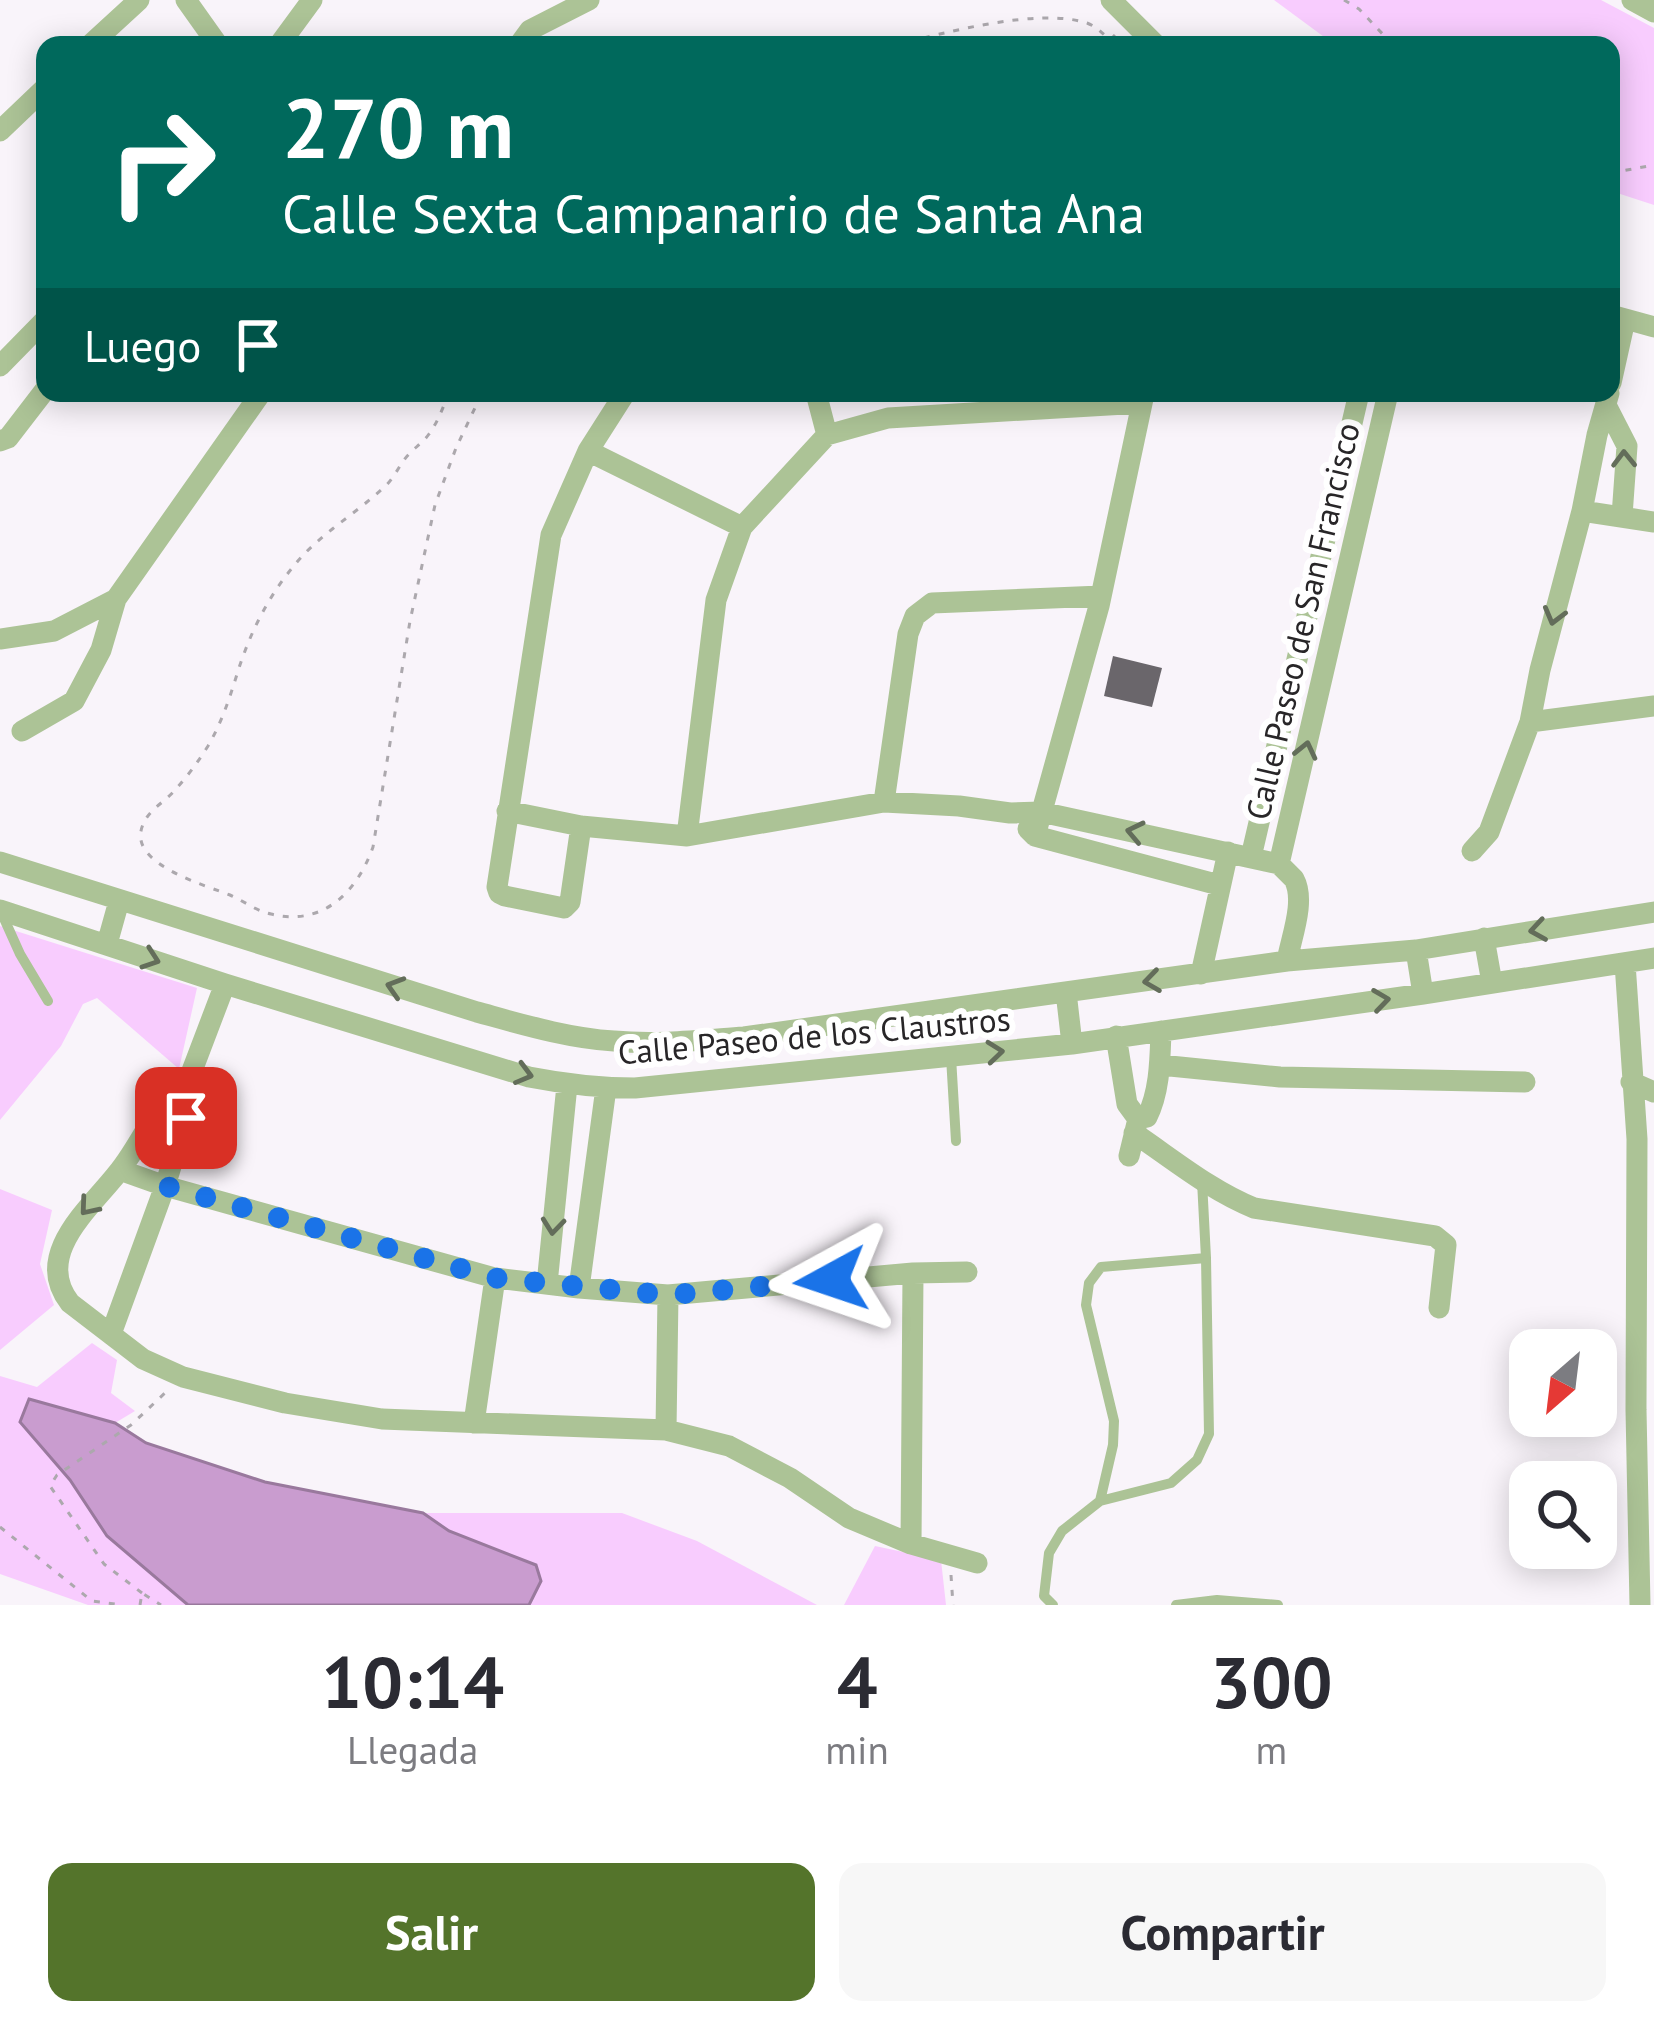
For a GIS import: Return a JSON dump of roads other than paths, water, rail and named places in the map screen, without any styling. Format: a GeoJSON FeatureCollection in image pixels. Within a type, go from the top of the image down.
{"type":"FeatureCollection","features":[{"type":"Feature","properties":{"kind":"street"},"geometry":{"type":"LineString","coordinates":[[101,36],[139,0]]}},
{"type":"Feature","properties":{"kind":"street"},"geometry":{"type":"LineString","coordinates":[[186,0],[212,36]]}},
{"type":"Feature","properties":{"kind":"street"},"geometry":{"type":"LineString","coordinates":[[286,36],[312,0]]}},
{"type":"Feature","properties":{"kind":"street"},"geometry":{"type":"LineString","coordinates":[[526,36],[539,0]]}},
{"type":"Feature","properties":{"kind":"street"},"geometry":{"type":"LineString","coordinates":[[528,36],[589,0]]}},
{"type":"Feature","properties":{"kind":"street"},"geometry":{"type":"LineString","coordinates":[[1111,0],[1147,36]]}},
{"type":"Feature","properties":{"kind":"street"},"geometry":{"type":"LineString","coordinates":[[1632,0],[1654,12]]}},
{"type":"Feature","properties":{"kind":"street"},"geometry":{"type":"LineString","coordinates":[[0,130],[36,96]]}},
{"type":"Feature","properties":{"kind":"street"},"geometry":{"type":"LineString","coordinates":[[1620,318],[1654,327]]}},
{"type":"Feature","properties":{"kind":"street"},"geometry":{"type":"LineString","coordinates":[[0,366],[36,329]]}},
{"type":"Feature","properties":{"kind":"street"},"geometry":{"type":"LineString","coordinates":[[0,441],[8,438],[36,402]]}},
{"type":"Feature","properties":{"kind":"street"},"geometry":{"type":"LineString","coordinates":[[22,731],[74,701],[101,650],[116,598],[254,402]]}},
{"type":"Feature","properties":{"kind":"street"},"geometry":{"type":"LineString","coordinates":[[581,826],[570,902],[564,908],[499,892],[507,812],[551,535],[588,451],[619,402]]}},
{"type":"Feature","properties":{"kind":"street"},"geometry":{"type":"LineString","coordinates":[[818,402],[826,435]]}},
{"type":"Feature","properties":{"kind":"street"},"geometry":{"type":"LineString","coordinates":[[687,836],[716,600],[742,527],[826,435],[888,418],[1058,402]]}},
{"type":"Feature","properties":{"kind":"street"},"geometry":{"type":"LineString","coordinates":[[1035,836],[1101,596],[1142,402]]}},
{"type":"Feature","properties":{"kind":"street","name":"Calle Paseo de San Francisco"},"geometry":{"type":"LineString","coordinates":[[1201,974],[1219,885],[1239,854],[1316,579],[1357,402]]}},
{"type":"Feature","properties":{"kind":"street","name":"Calle Paseo de San Francisco"},"geometry":{"type":"LineString","coordinates":[[1279,864],[1386,402]]}},
{"type":"Feature","properties":{"kind":"street"},"geometry":{"type":"LineString","coordinates":[[1472,851],[1489,832],[1530,722],[1607,402]]}},
{"type":"Feature","properties":{"kind":"street"},"geometry":{"type":"LineString","coordinates":[[1612,402],[1627,446],[1622,516]]}},
{"type":"Feature","properties":{"kind":"street"},"geometry":{"type":"LineString","coordinates":[[588,451],[742,527]]}},
{"type":"Feature","properties":{"kind":"street"},"geometry":{"type":"LineString","coordinates":[[1582,511],[1654,522]]}},
{"type":"Feature","properties":{"kind":"street"},"geometry":{"type":"LineString","coordinates":[[1316,579],[1345,587]]}},
{"type":"Feature","properties":{"kind":"street"},"geometry":{"type":"LineString","coordinates":[[884,802],[908,634],[915,616],[932,603],[1101,596]]}},
{"type":"Feature","properties":{"kind":"street"},"geometry":{"type":"LineString","coordinates":[[0,639],[54,631],[116,598]]}},
{"type":"Feature","properties":{"kind":"street"},"geometry":{"type":"LineString","coordinates":[[1530,722],[1654,706]]}},
{"type":"Feature","properties":{"kind":"street"},"geometry":{"type":"LineString","coordinates":[[507,812],[581,826],[687,836],[884,802],[1042,812],[1279,864],[1297,887],[1287,961]]}},
{"type":"Feature","properties":{"kind":"street"},"geometry":{"type":"LineString","coordinates":[[1010,813],[1035,836],[1219,885]]}},
{"type":"Feature","properties":{"kind":"street","name":"Calle Paseo de los Claustros"},"geometry":{"type":"LineString","coordinates":[[0,862],[477,1012],[613,1041],[744,1037],[1287,961],[1415,950],[1654,912]]}},
{"type":"Feature","properties":{"kind":"street"},"geometry":{"type":"LineString","coordinates":[[107,944],[119,901]]}},
{"type":"Feature","properties":{"kind":"street","name":"Calle Paseo de los Claustros"},"geometry":{"type":"LineString","coordinates":[[0,910],[529,1077],[606,1088],[1072,1044],[1654,958]]}},
{"type":"Feature","properties":{"kind":"street"},"geometry":{"type":"LineString","coordinates":[[1484,938],[1492,983]]}},
{"type":"Feature","properties":{"kind":"street"},"geometry":{"type":"LineString","coordinates":[[1415,950],[1423,994]]}},
{"type":"Feature","properties":{"kind":"street"},"geometry":{"type":"LineString","coordinates":[[1625,962],[1631,1082],[1645,1142],[1636,1410],[1640,1605]]}},
{"type":"Feature","properties":{"kind":"street"},"geometry":{"type":"LineString","coordinates":[[111,1334],[165,1186],[186,1118],[188,1084],[225,984]]}},
{"type":"Feature","properties":{"kind":"street"},"geometry":{"type":"LineString","coordinates":[[1066,992],[1072,1044]]}},
{"type":"Feature","properties":{"kind":"street"},"geometry":{"type":"LineString","coordinates":[[1134,1136],[1153,1104],[1161,1031]]}},
{"type":"Feature","properties":{"kind":"street"},"geometry":{"type":"LineString","coordinates":[[1117,1036],[1134,1136],[1202,1181],[1254,1208],[1435,1235],[1446,1245],[1439,1308]]}},
{"type":"Feature","properties":{"kind":"street"},"geometry":{"type":"LineString","coordinates":[[1160,1065],[1280,1077],[1525,1082]]}},
{"type":"Feature","properties":{"kind":"street"},"geometry":{"type":"LineString","coordinates":[[1631,1082],[1654,1092]]}},
{"type":"Feature","properties":{"kind":"street"},"geometry":{"type":"LineString","coordinates":[[188,1084],[165,1103],[121,1170],[75,1222],[58,1271],[70,1303],[143,1359],[183,1377],[363,1416],[666,1430],[729,1446],[790,1478],[849,1518],[911,1544],[977,1563]]}},
{"type":"Feature","properties":{"kind":"street"},"geometry":{"type":"LineString","coordinates":[[547,1284],[567,1084]]}},
{"type":"Feature","properties":{"kind":"street"},"geometry":{"type":"LineString","coordinates":[[579,1288],[606,1088]]}},
{"type":"Feature","properties":{"kind":"street"},"geometry":{"type":"LineString","coordinates":[[121,1170],[495,1278],[668,1295],[913,1273],[967,1273]]}},
{"type":"Feature","properties":{"kind":"street"},"geometry":{"type":"LineString","coordinates":[[911,1544],[913,1273]]}},
{"type":"Feature","properties":{"kind":"street"},"geometry":{"type":"LineString","coordinates":[[473,1423],[495,1278]]}},
{"type":"Feature","properties":{"kind":"street"},"geometry":{"type":"LineString","coordinates":[[666,1430],[668,1295]]}},
{"type":"Feature","properties":{"kind":"lane"},"geometry":{"type":"LineString","coordinates":[[0,910],[48,1000]]}},
{"type":"Feature","properties":{"kind":"lane"},"geometry":{"type":"LineString","coordinates":[[951,1057],[956,1141]]}},
{"type":"Feature","properties":{"kind":"lane"},"geometry":{"type":"LineString","coordinates":[[1053,1605],[1045,1596],[1049,1553],[1062,1531],[1100,1501],[1171,1483],[1197,1460],[1209,1434],[1202,1181]]}},
{"type":"Feature","properties":{"kind":"lane"},"geometry":{"type":"LineString","coordinates":[[1100,1501],[1114,1421],[1087,1305],[1089,1283],[1101,1267],[1206,1258]]}},
{"type":"Feature","properties":{"kind":"lane"},"geometry":{"type":"LineString","coordinates":[[1177,1605],[1217,1600],[1278,1605]]}}]}
